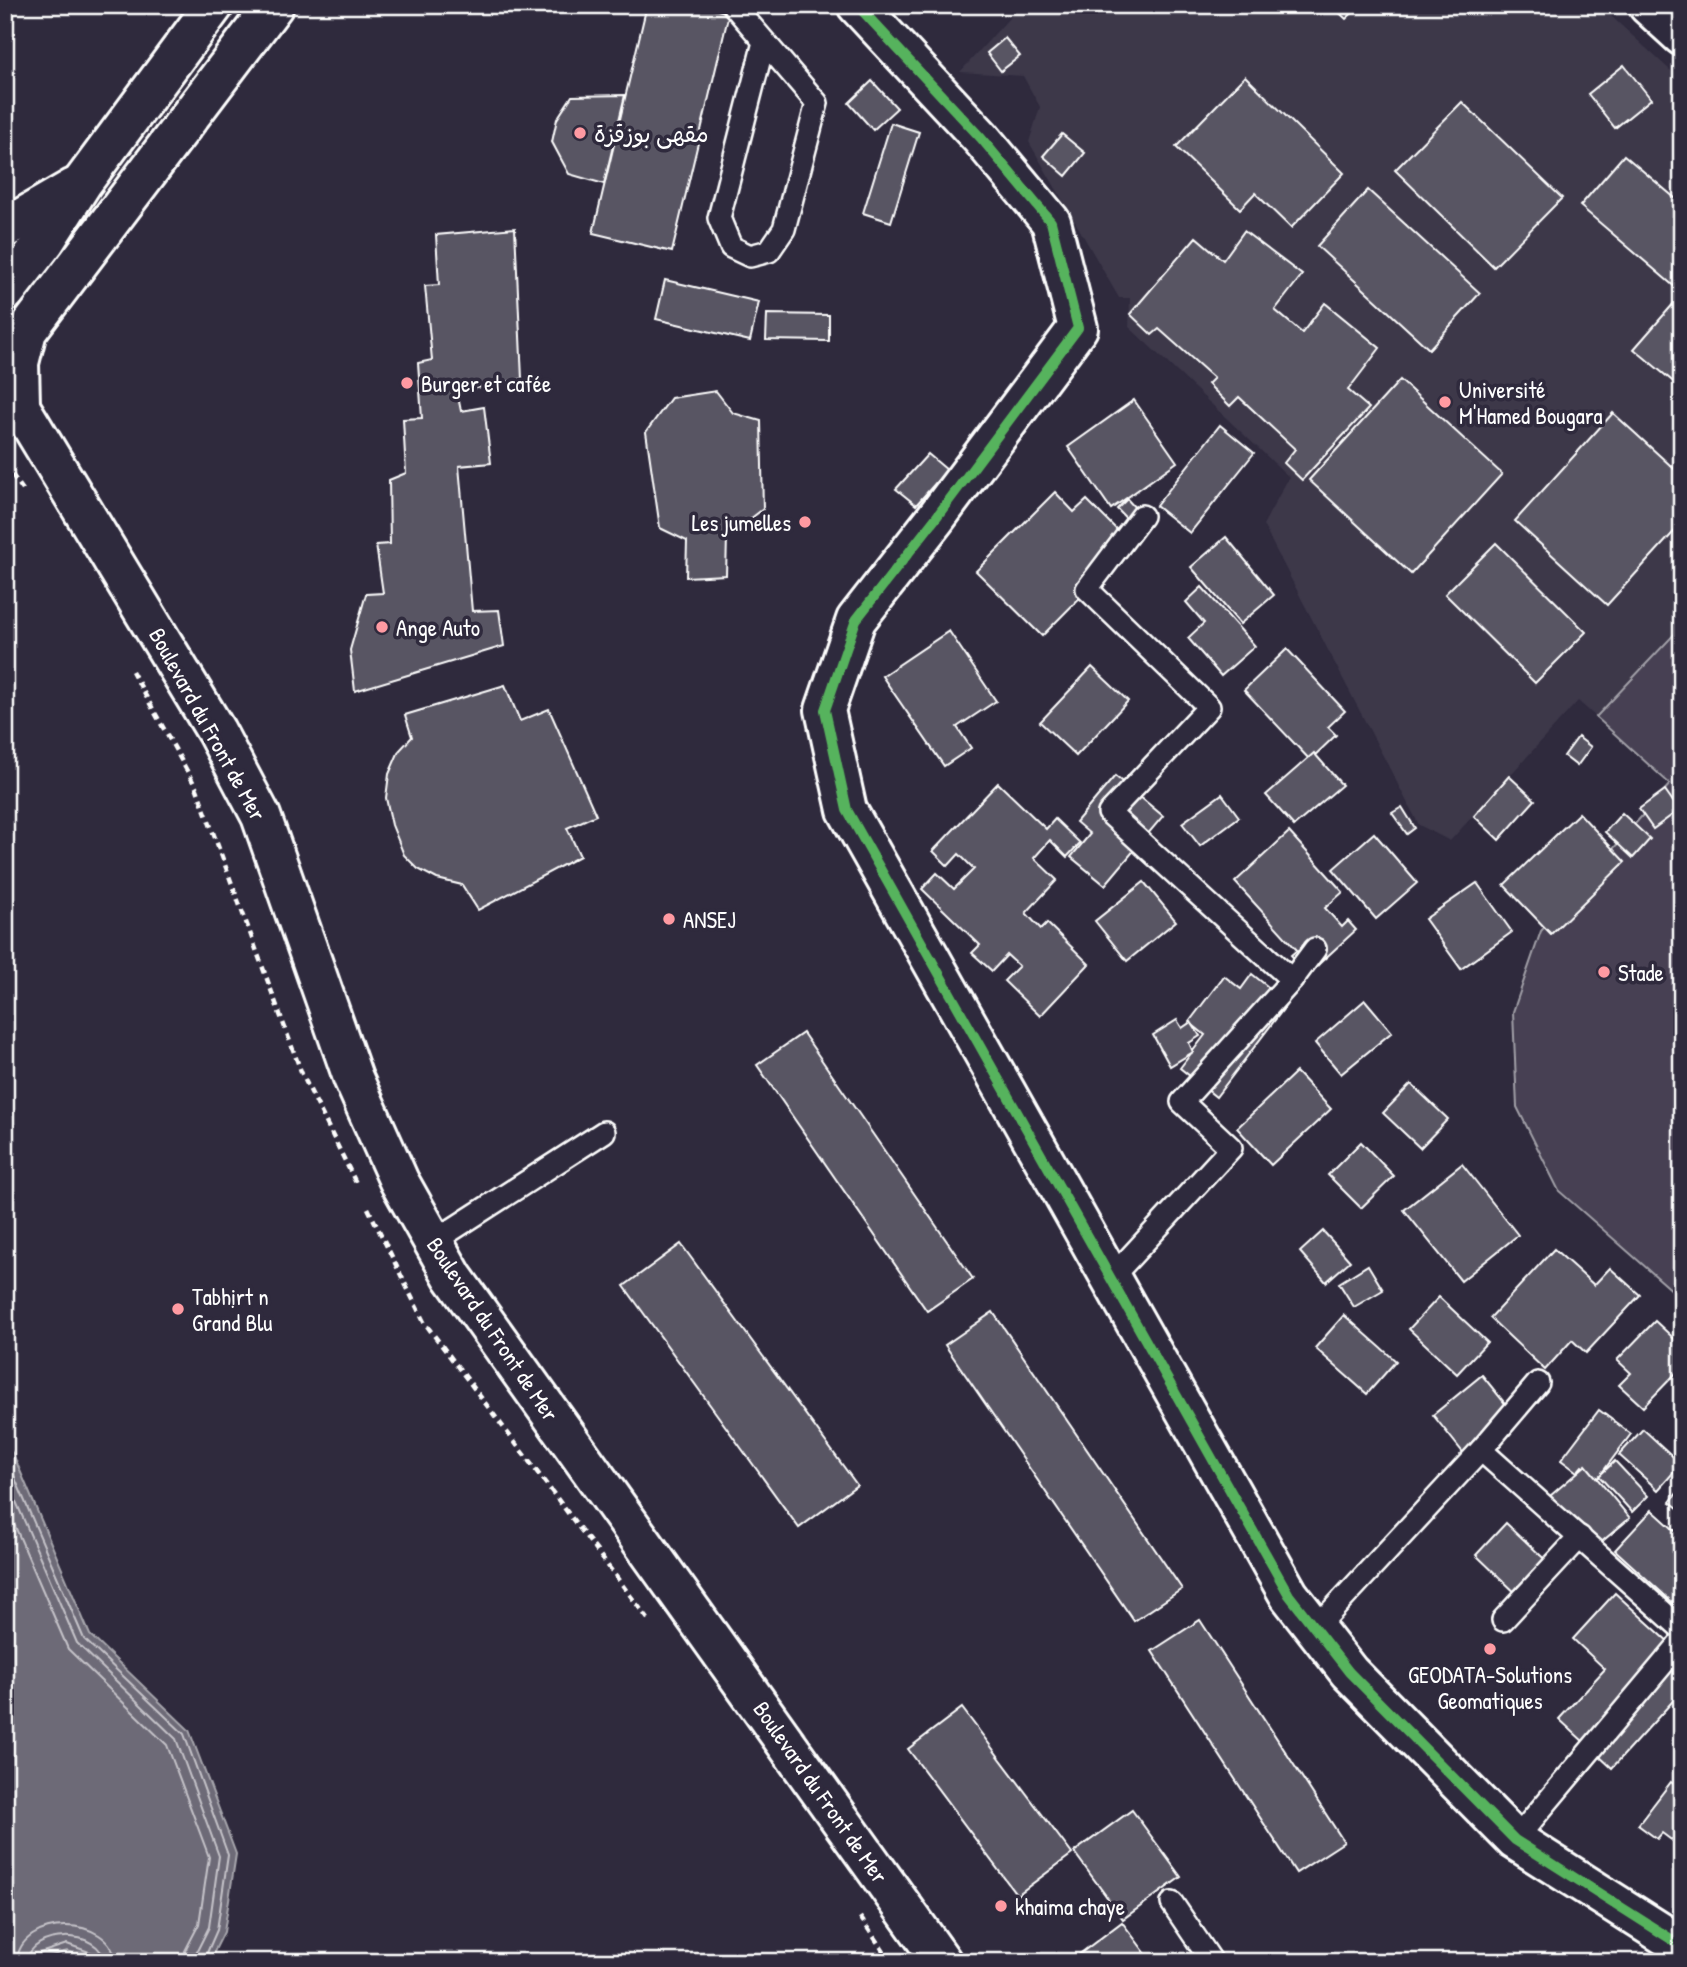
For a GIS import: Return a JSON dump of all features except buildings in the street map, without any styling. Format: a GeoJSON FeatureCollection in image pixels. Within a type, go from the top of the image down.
{"type":"FeatureCollection","features":[{"type":"Feature","properties":{"kind":"main road"},"geometry":{"type":"LineString","coordinates":[[5,292],[45,241],[82,183],[214,5]]}},
{"type":"Feature","properties":{"kind":"main road"},"geometry":{"type":"LineString","coordinates":[[13,393],[27,331],[274,5]]}},
{"type":"Feature","properties":{"kind":"main road"},"geometry":{"type":"LineString","coordinates":[[858,5],[981,138],[1051,222],[1078,328],[856,621],[825,710],[847,810],[1289,1595],[1349,1672],[1515,1840],[1682,1946]]}},
{"type":"Feature","properties":{"kind":"main road"},"geometry":{"type":"LineString","coordinates":[[1648,5],[1682,36]]}},
{"type":"Feature","properties":{"kind":"main road"},"geometry":{"type":"LineString","coordinates":[[5,228],[82,183]]}},
{"type":"Feature","properties":{"kind":"main road","name":"Boulevard du Front de Mer"},"geometry":{"type":"LineString","coordinates":[[13,393],[216,731],[261,816],[353,1078],[399,1181],[453,1277],[942,1962]]}},
{"type":"Feature","properties":{"kind":"lane"},"geometry":{"type":"LineString","coordinates":[[733,5],[817,103],[784,229],[769,251],[750,256],[731,247],[719,218],[764,42]]}},
{"type":"Feature","properties":{"kind":"lane"},"geometry":{"type":"LineString","coordinates":[[1142,516],[1087,589],[1209,707],[1109,813],[1292,980]]}},
{"type":"Feature","properties":{"kind":"lane"},"geometry":{"type":"LineString","coordinates":[[1111,1278],[1231,1148],[1182,1102],[1292,980],[1315,949]]}},
{"type":"Feature","properties":{"kind":"lane"},"geometry":{"type":"LineString","coordinates":[[433,1241],[604,1132]]}},
{"type":"Feature","properties":{"kind":"lane"},"geometry":{"type":"LineString","coordinates":[[1315,1629],[1481,1450],[1538,1383]]}},
{"type":"Feature","properties":{"kind":"lane"},"geometry":{"type":"LineString","coordinates":[[1481,1450],[1682,1629]]}},
{"type":"Feature","properties":{"kind":"lane"},"geometry":{"type":"LineString","coordinates":[[1503,1620],[1580,1537]]}},
{"type":"Feature","properties":{"kind":"lane"},"geometry":{"type":"LineString","coordinates":[[1515,1840],[1682,1641]]}},
{"type":"Feature","properties":{"kind":"lane"},"geometry":{"type":"LineString","coordinates":[[1172,1903],[1212,1962]]}},
{"type":"Feature","properties":{"kind":"path"},"geometry":{"type":"LineString","coordinates":[[5,10],[23,5]]}},
{"type":"Feature","properties":{"kind":"shaded area","name":"Université M'Hamed Bougara"},"geometry":{"type":"Polygon","coordinates":[[[1021,5],[1599,5],[1682,81],[1682,626],[1596,717],[1578,701],[1450,841],[1419,825],[1263,525],[1289,477],[1129,327],[1130,298],[1119,298],[1029,142],[1040,107],[1023,76],[960,72],[1021,5]]]}},
{"type":"Feature","properties":{"kind":"shaded area","name":"Stade"},"geometry":{"type":"Polygon","coordinates":[[[1682,626],[1682,1299],[1559,1191],[1517,1107],[1513,1012],[1541,931],[1670,784],[1596,717],[1682,626]]]}},
{"type":"Feature","properties":{"kind":"water"},"geometry":{"type":"Polygon","coordinates":[[[5,1443],[13,1454],[90,1635],[189,1730],[236,1854],[224,1932],[209,1962],[97,1962],[67,1951],[33,1962],[5,1962],[5,1443]]]}},
{"type":"Feature","properties":{"kind":"cycle path"},"geometry":{"type":"LineString","coordinates":[[857,5],[981,138],[1051,222],[1078,328],[856,620],[825,710],[847,810],[1289,1595],[1349,1672],[1515,1840],[1682,1946]]}},
{"type":"Feature","properties":{"kind":"place","name":"مقهى بوزقزة"},"geometry":{"type":"Point","coordinates":[580,133]}},
{"type":"Feature","properties":{"kind":"place","name":"Burger et cafée"},"geometry":{"type":"Point","coordinates":[407,383]}},
{"type":"Feature","properties":{"kind":"place","name":"Université M'Hamed Bougara"},"geometry":{"type":"Point","coordinates":[1445,402]}},
{"type":"Feature","properties":{"kind":"place","name":"Les jumelles"},"geometry":{"type":"Point","coordinates":[805,522]}},
{"type":"Feature","properties":{"kind":"place","name":"Ange Auto"},"geometry":{"type":"Point","coordinates":[382,627]}},
{"type":"Feature","properties":{"kind":"place","name":"ANSEJ"},"geometry":{"type":"Point","coordinates":[669,919]}},
{"type":"Feature","properties":{"kind":"place","name":"Stade"},"geometry":{"type":"Point","coordinates":[1604,972]}},
{"type":"Feature","properties":{"kind":"place","name":"Tabḥirt n Grand Blu"},"geometry":{"type":"Point","coordinates":[178,1309]}},
{"type":"Feature","properties":{"kind":"place","name":"GEODATA-Solutions Geomatiques"},"geometry":{"type":"Point","coordinates":[1490,1649]}},
{"type":"Feature","properties":{"kind":"place","name":"khaima chaye"},"geometry":{"type":"Point","coordinates":[1001,1906]}}]}
